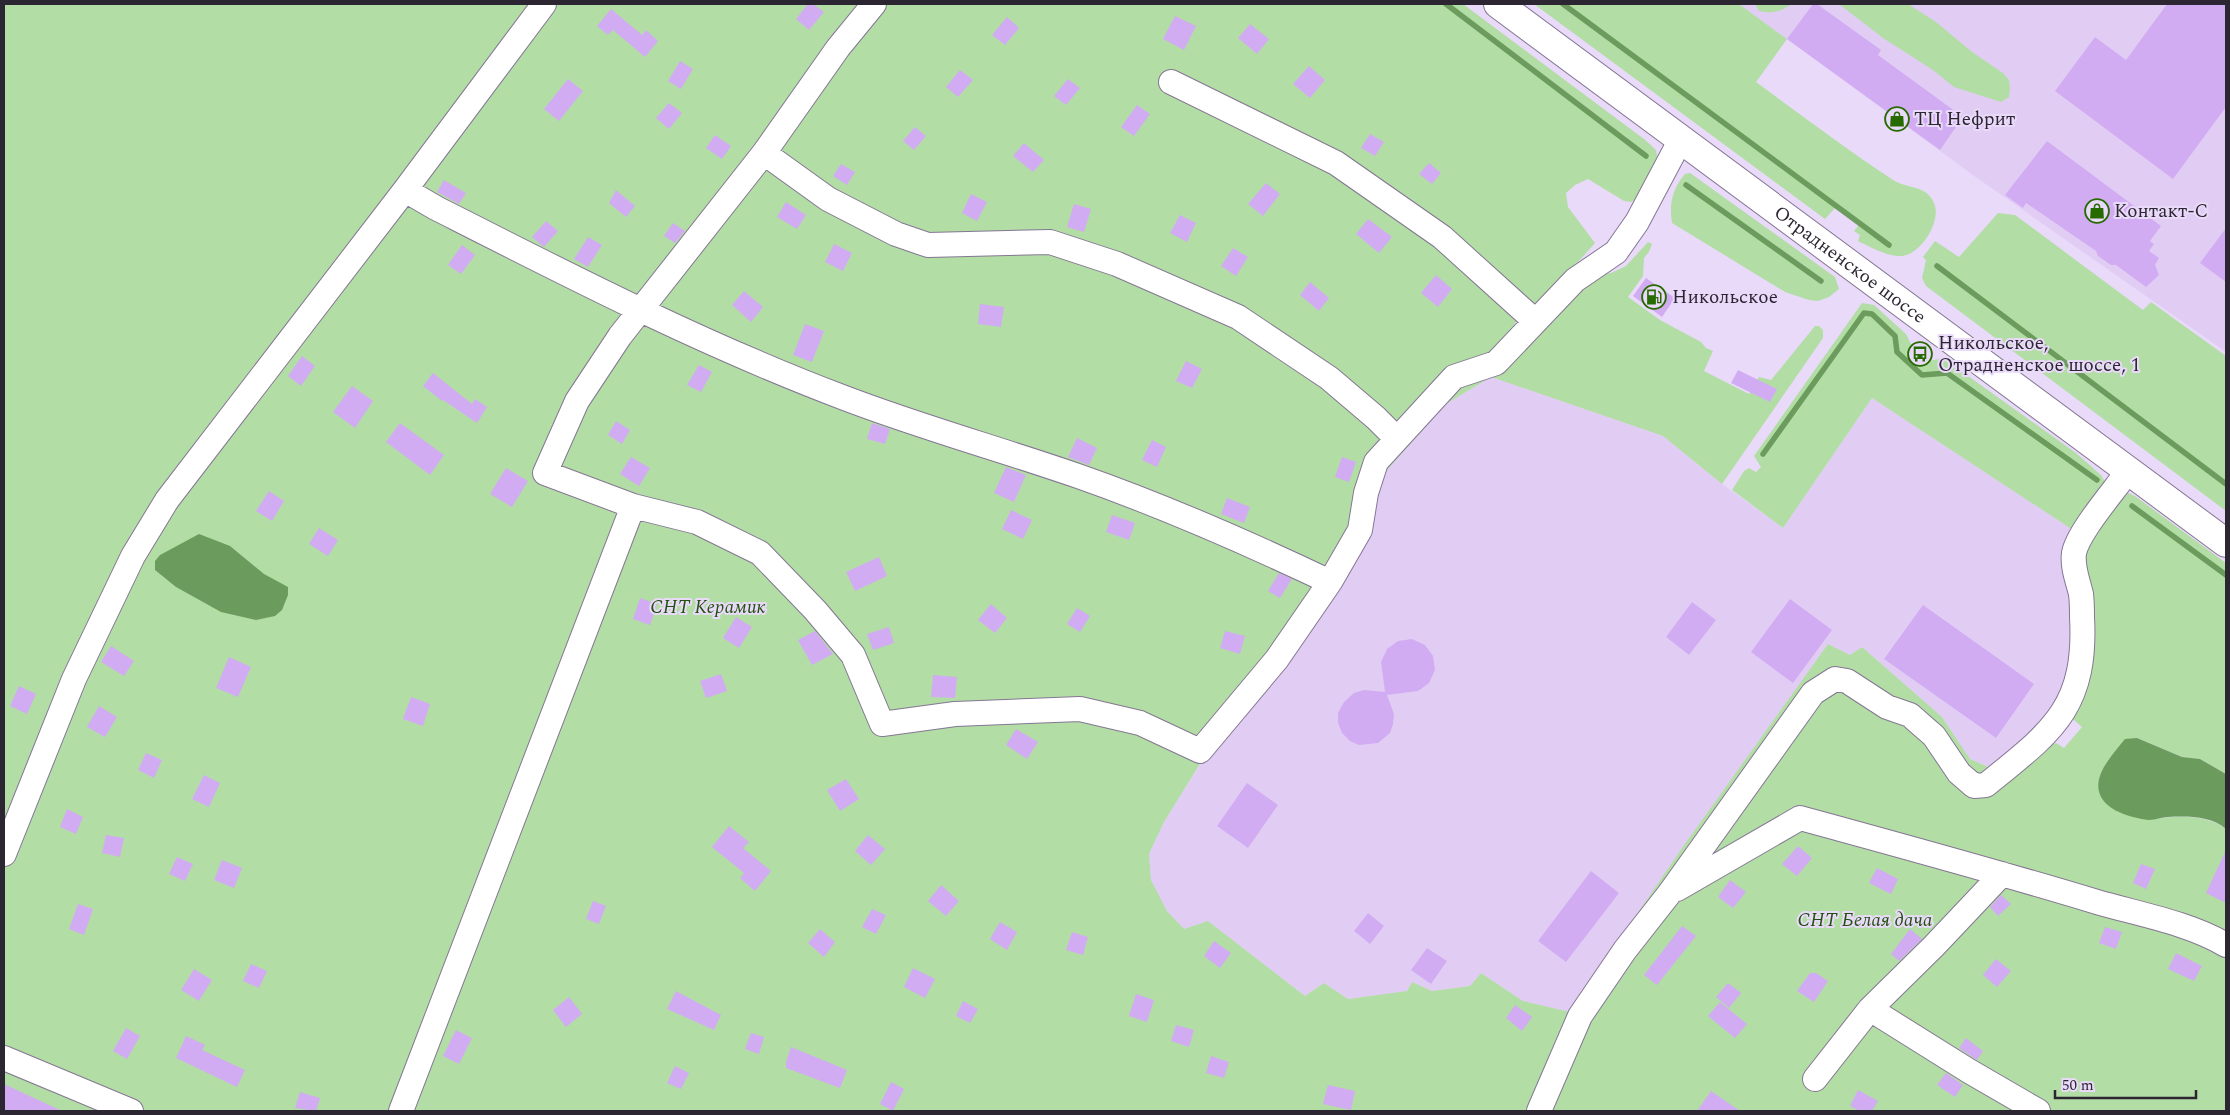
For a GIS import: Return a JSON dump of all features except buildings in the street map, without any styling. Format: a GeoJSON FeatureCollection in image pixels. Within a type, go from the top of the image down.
{"type":"FeatureCollection","features":[{"type":"Feature","properties":{"kind":"main road","name":"Отрадненское шоссе"},"geometry":{"type":"LineString","coordinates":[[1498,4],[2226,543]]}},
{"type":"Feature","properties":{"kind":"street"},"geometry":{"type":"LineString","coordinates":[[4,854],[74,679],[133,556],[167,500],[544,4]]}},
{"type":"Feature","properties":{"kind":"street"},"geometry":{"type":"LineString","coordinates":[[874,4],[838,48],[764,153],[620,336],[577,400],[545,473],[633,506],[697,522],[760,553],[816,610],[853,655],[882,724],[955,714],[1080,709],[1140,723],[1200,751],[1277,658],[1330,582],[1360,530],[1366,493],[1376,462],[1454,377],[1496,363],[1575,280],[1616,252],[1637,222],[1681,139]]}},
{"type":"Feature","properties":{"kind":"street"},"geometry":{"type":"LineString","coordinates":[[1171,82],[1336,162],[1442,237],[1535,322]]}},
{"type":"Feature","properties":{"kind":"street"},"geometry":{"type":"LineString","coordinates":[[764,153],[828,199],[896,234],[928,246],[1050,242],[1117,264],[1238,317],[1329,378],[1376,418],[1397,439]]}},
{"type":"Feature","properties":{"kind":"street"},"geometry":{"type":"LineString","coordinates":[[404,190],[640,311],[737,355],[844,398],[995,450],[1078,476],[1172,512],[1330,582]]}},
{"type":"Feature","properties":{"kind":"street"},"geometry":{"type":"LineString","coordinates":[[1539,1111],[1580,1016],[1625,950],[1669,894],[1813,693],[1835,680],[1847,682],[1888,708],[1910,714],[1934,736],[1959,773],[1974,786],[1986,785],[2050,731],[2068,704],[2081,666],[2084,642],[2081,597],[2075,573],[2074,554],[2080,535],[2128,471]]}},
{"type":"Feature","properties":{"kind":"street"},"geometry":{"type":"LineString","coordinates":[[401,1111],[633,506]]}},
{"type":"Feature","properties":{"kind":"street"},"geometry":{"type":"LineString","coordinates":[[1669,894],[1800,818],[2002,874],[2210,935],[2226,944]]}},
{"type":"Feature","properties":{"kind":"street"},"geometry":{"type":"LineString","coordinates":[[1815,1078],[1870,1009],[1934,946],[2002,874]]}},
{"type":"Feature","properties":{"kind":"street"},"geometry":{"type":"LineString","coordinates":[[1870,1009],[1969,1071],[2038,1111]]}},
{"type":"Feature","properties":{"kind":"street"},"geometry":{"type":"LineString","coordinates":[[4,1058],[131,1111]]}},
{"type":"Feature","properties":{"kind":"shaded area"},"geometry":{"type":"Polygon","coordinates":[[[1739,4],[2226,4],[2226,352],[1977,178],[1739,4]]]}},
{"type":"Feature","properties":{"kind":"shaded area"},"geometry":{"type":"Polygon","coordinates":[[[1491,377],[1663,436],[1722,484],[1783,528],[1872,398],[2073,530],[2071,676],[2059,700],[2042,721],[1991,768],[1970,759],[1942,717],[1862,647],[1850,655],[1828,644],[1682,848],[1570,1012],[1523,1001],[1481,973],[1470,986],[1432,991],[1412,982],[1407,991],[1348,999],[1324,983],[1305,996],[1208,921],[1184,929],[1167,911],[1151,880],[1149,854],[1164,822],[1381,477],[1446,404],[1491,377]]]}},
{"type":"Feature","properties":{"kind":"shaded area"},"geometry":{"type":"Polygon","coordinates":[[[199,534],[230,546],[264,574],[288,587],[288,595],[282,610],[275,616],[256,620],[221,612],[176,587],[155,570],[155,561],[160,555],[199,534]]]}},
{"type":"Feature","properties":{"kind":"shaded area"},"geometry":{"type":"Polygon","coordinates":[[[2137,738],[2182,757],[2200,759],[2226,774],[2226,829],[2207,819],[2168,817],[2149,820],[2129,816],[2119,812],[2104,801],[2098,784],[2103,769],[2125,739],[2137,738]]]}},
{"type":"Feature","properties":{"kind":"green space","name":"СНТ Керамик"},"geometry":{"type":"Polygon","coordinates":[[[4,4],[1463,4],[1644,139],[1656,150],[1658,160],[1643,195],[1631,202],[1624,201],[1588,179],[1575,185],[1566,193],[1568,207],[1595,243],[1543,301],[1518,317],[1492,376],[1554,321],[1558,316],[1558,308],[1597,274],[1611,273],[1626,266],[1648,242],[1652,244],[1644,258],[1643,276],[1628,297],[1660,320],[1701,342],[1706,348],[1713,351],[1704,371],[1749,394],[1759,377],[1771,380],[1815,326],[1819,326],[1823,330],[1823,338],[1722,484],[1663,436],[1491,377],[1446,404],[1381,477],[1374,516],[1203,759],[1164,822],[1149,854],[1151,880],[1167,911],[1184,929],[1208,921],[1305,996],[1324,983],[1348,999],[1407,991],[1412,982],[1432,991],[1470,986],[1481,973],[1523,1001],[1570,1012],[1682,848],[1828,644],[1850,655],[1862,647],[1942,717],[1970,759],[1991,768],[2056,743],[2064,748],[2082,727],[2068,715],[2083,556],[2088,537],[2126,492],[2135,496],[2226,563],[2226,774],[2200,759],[2182,757],[2137,738],[2158,819],[2166,817],[2193,817],[2212,821],[2226,829],[2226,1111],[4,1111],[4,4]]]}},
{"type":"Feature","properties":{"kind":"green space"},"geometry":{"type":"Polygon","coordinates":[[[1534,4],[1739,4],[1787,39],[1756,82],[1893,180],[1927,193],[1931,197],[1936,210],[1935,219],[1928,236],[1916,249],[1902,256],[1885,253],[1858,241],[1860,235],[1854,231],[1859,225],[1835,208],[1825,219],[1534,4]]]}},
{"type":"Feature","properties":{"kind":"green space"},"geometry":{"type":"Polygon","coordinates":[[[1755,4],[1791,4],[1780,11],[1768,12],[1759,11],[1755,4]]]}},
{"type":"Feature","properties":{"kind":"green space"},"geometry":{"type":"Polygon","coordinates":[[[1839,4],[1908,4],[1936,22],[1972,52],[2003,73],[2009,80],[2009,97],[2001,102],[1954,87],[1933,70],[1883,38],[1839,4]]]}},
{"type":"Feature","properties":{"kind":"green space"},"geometry":{"type":"Polygon","coordinates":[[[1690,173],[1835,277],[1839,289],[1829,297],[1818,301],[1785,292],[1672,223],[1671,203],[1674,191],[1685,174],[1690,173]]]}},
{"type":"Feature","properties":{"kind":"green space"},"geometry":{"type":"Polygon","coordinates":[[[1998,213],[2015,215],[2143,310],[2151,302],[2226,356],[2226,511],[1926,286],[1922,278],[1926,260],[1923,257],[1935,241],[1959,257],[1998,213]]]}},
{"type":"Feature","properties":{"kind":"green space"},"geometry":{"type":"Polygon","coordinates":[[[1862,303],[1874,305],[1906,334],[1912,346],[1909,352],[1925,361],[1943,358],[2076,453],[2101,475],[2105,482],[2073,530],[1872,398],[1783,528],[1732,490],[1744,471],[1749,468],[1756,472],[1761,467],[1754,456],[1862,303]]]}},
{"type":"Feature","properties":{"kind":"waterway"},"geometry":{"type":"LineString","coordinates":[[1446,4],[1646,156]]}},
{"type":"Feature","properties":{"kind":"waterway"},"geometry":{"type":"LineString","coordinates":[[1563,4],[1889,245]]}},
{"type":"Feature","properties":{"kind":"waterway"},"geometry":{"type":"LineString","coordinates":[[1686,185],[1821,281]]}},
{"type":"Feature","properties":{"kind":"waterway"},"geometry":{"type":"LineString","coordinates":[[1937,266],[2226,484]]}},
{"type":"Feature","properties":{"kind":"waterway"},"geometry":{"type":"LineString","coordinates":[[1763,454],[1864,313],[1872,314],[1895,336],[1897,352],[1922,375],[1947,373],[2097,480]]}},
{"type":"Feature","properties":{"kind":"waterway"},"geometry":{"type":"LineString","coordinates":[[2132,506],[2226,575]]}},
{"type":"Feature","properties":{"kind":"place","name":"ТЦ Нефрит"},"geometry":{"type":"Point","coordinates":[1897,119]}},
{"type":"Feature","properties":{"kind":"place","name":"Контакт-С"},"geometry":{"type":"Point","coordinates":[2097,211]}},
{"type":"Feature","properties":{"kind":"place","name":"Никольское"},"geometry":{"type":"Point","coordinates":[1654,297]}},
{"type":"Feature","properties":{"kind":"place","name":"Никольское, Отрадненское шоссе, 1"},"geometry":{"type":"Point","coordinates":[1920,354]}},
{"type":"Feature","properties":{"kind":"park label","name":"СНТ Белая дача"},"geometry":{"type":"Point","coordinates":[1865,920]}}]}
